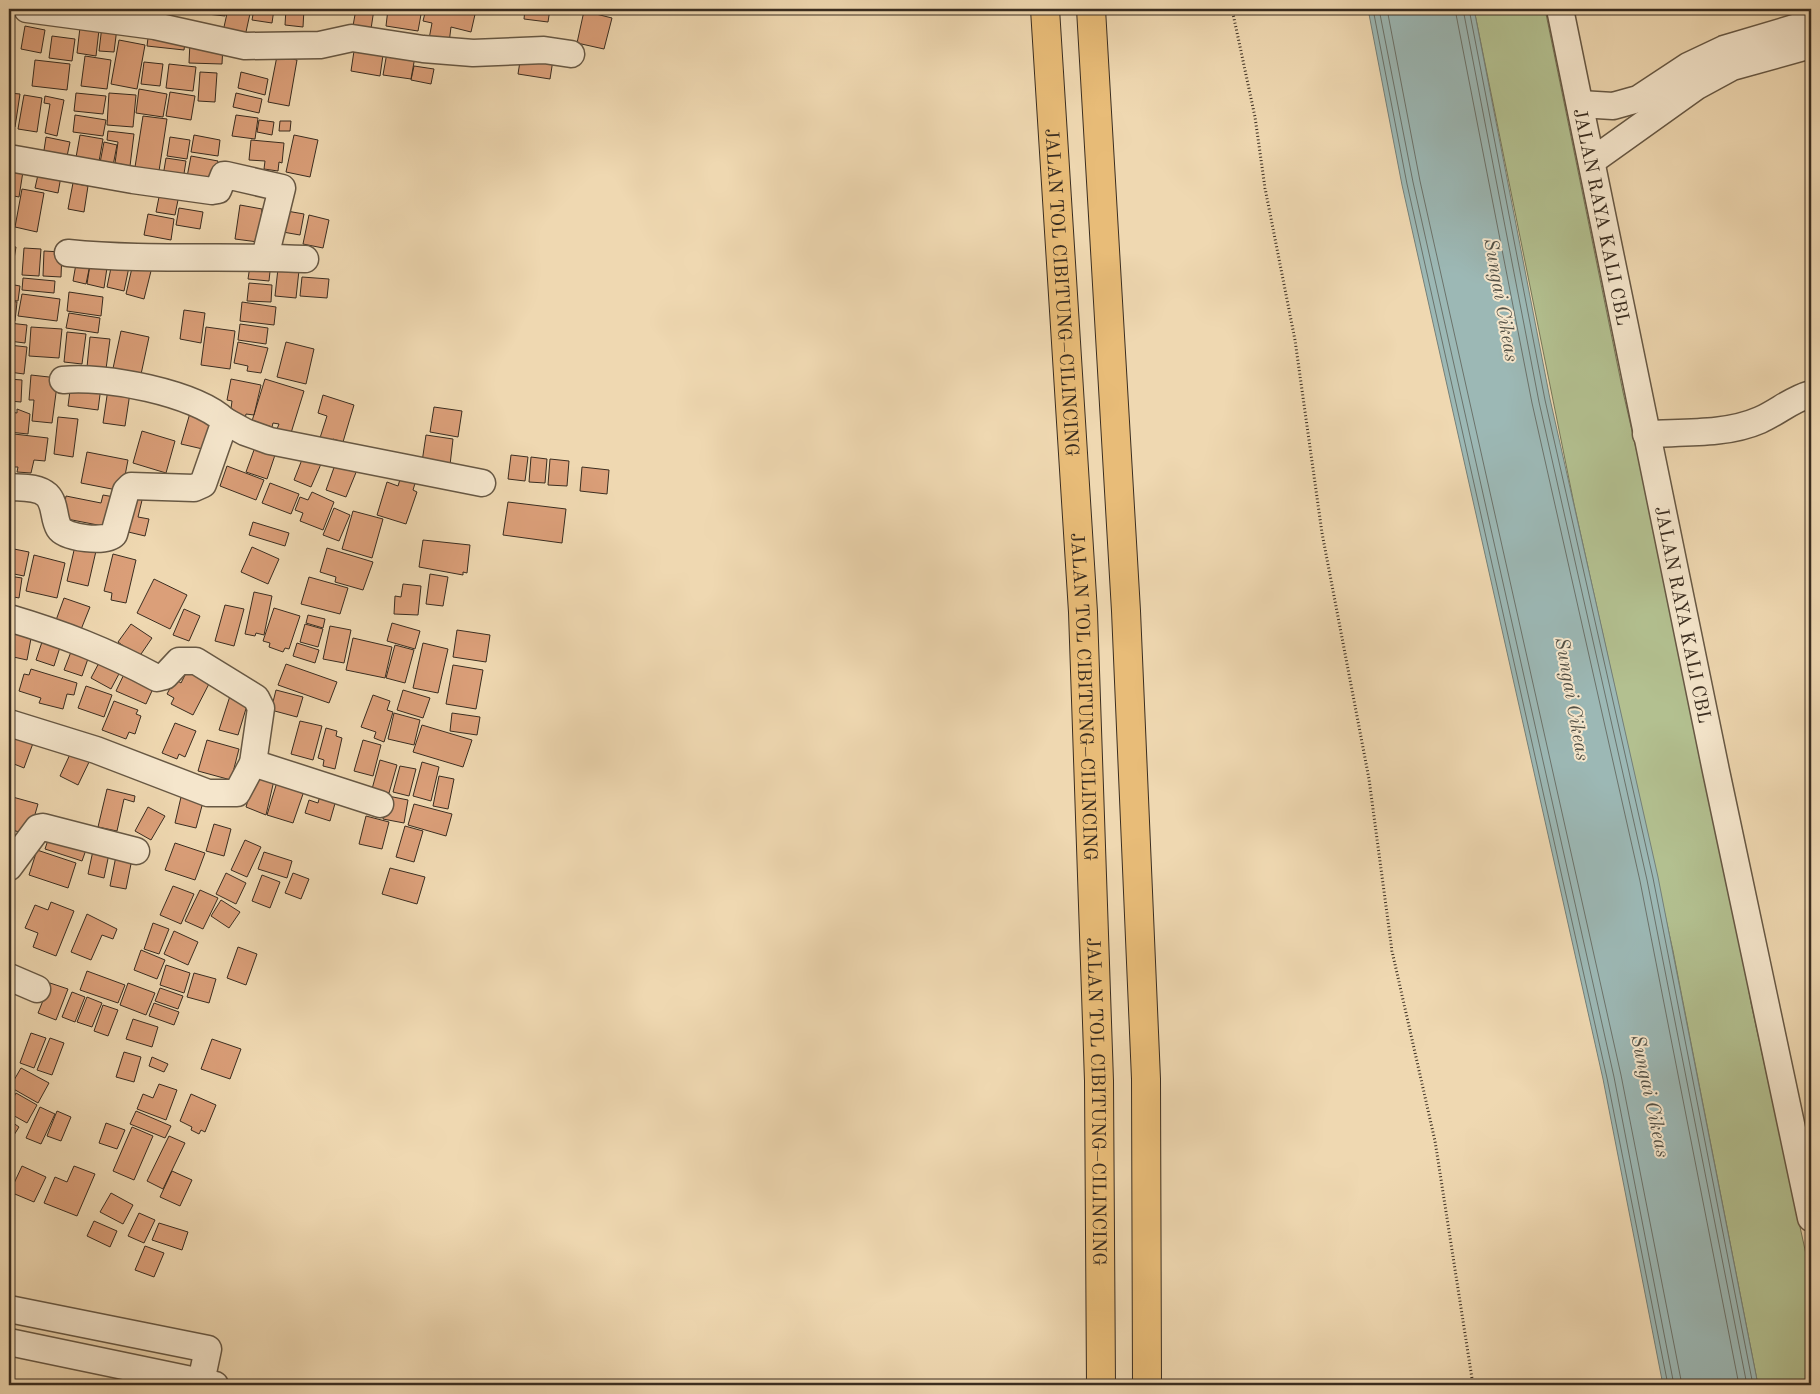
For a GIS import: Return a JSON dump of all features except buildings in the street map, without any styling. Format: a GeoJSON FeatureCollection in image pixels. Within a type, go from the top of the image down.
{"type":"FeatureCollection","features":[{"type":"Feature","properties":{"kind":"highway","name":"JALAN TOL CIBITUNG–CILINCING"},"geometry":{"type":"LineString","coordinates":[[1045,9],[1084,612],[1099,1080],[1101,1385]]}},
{"type":"Feature","properties":{"kind":"highway"},"geometry":{"type":"LineString","coordinates":[[1091,9],[1126,611],[1146,1069],[1147,1385]]}},
{"type":"Feature","properties":{"kind":"street"},"geometry":{"type":"LineString","coordinates":[[27,9],[154,26],[245,46],[314,45],[352,38],[423,49],[473,53],[544,50],[571,54]]}},
{"type":"Feature","properties":{"kind":"street","name":"JALAN RAYA KALI CBL"},"geometry":{"type":"LineString","coordinates":[[1560,9],[1646,434],[1802,1129],[1811,1218]]}},
{"type":"Feature","properties":{"kind":"street"},"geometry":{"type":"LineString","coordinates":[[1592,161],[1688,66],[1724,49],[1811,23]]}},
{"type":"Feature","properties":{"kind":"street"},"geometry":{"type":"LineString","coordinates":[[1580,104],[1645,109],[1697,86],[1732,67],[1811,45]]}},
{"type":"Feature","properties":{"kind":"street"},"geometry":{"type":"LineString","coordinates":[[9,158],[133,180],[212,191],[218,190],[226,174],[282,188],[265,257]]}},
{"type":"Feature","properties":{"kind":"street"},"geometry":{"type":"LineString","coordinates":[[68,253],[190,259],[305,258]]}},
{"type":"Feature","properties":{"kind":"street"},"geometry":{"type":"LineString","coordinates":[[63,380],[80,378],[109,380],[141,386],[196,404],[216,414],[225,422],[270,441],[482,483]]}},
{"type":"Feature","properties":{"kind":"street"},"geometry":{"type":"LineString","coordinates":[[1646,434],[1722,430],[1759,420],[1798,397],[1811,394]]}},
{"type":"Feature","properties":{"kind":"street"},"geometry":{"type":"LineString","coordinates":[[9,487],[38,490],[49,496],[58,527],[66,533],[96,539],[109,538],[114,534],[126,490],[131,486],[194,488],[203,484],[225,422]]}},
{"type":"Feature","properties":{"kind":"street"},"geometry":{"type":"LineString","coordinates":[[9,618],[62,634],[117,657],[157,678],[165,676],[179,661],[196,661],[256,698],[261,708],[253,763],[237,793],[208,793],[96,750],[9,723]]}},
{"type":"Feature","properties":{"kind":"street"},"geometry":{"type":"LineString","coordinates":[[253,763],[380,804]]}},
{"type":"Feature","properties":{"kind":"street"},"geometry":{"type":"LineString","coordinates":[[9,867],[38,828],[43,827],[136,851]]}},
{"type":"Feature","properties":{"kind":"street"},"geometry":{"type":"LineString","coordinates":[[9,977],[37,989]]}},
{"type":"Feature","properties":{"kind":"street"},"geometry":{"type":"LineString","coordinates":[[9,1309],[208,1349],[208,1384],[9,1342]]}},
{"type":"Feature","properties":{"kind":"path"},"geometry":{"type":"LineString","coordinates":[[1232,9],[1255,117],[1265,188],[1295,340],[1322,533],[1370,779],[1392,951],[1435,1141],[1473,1385]]}},
{"type":"Feature","properties":{"kind":"green space"},"geometry":{"type":"Polygon","coordinates":[[[1474,9],[1545,9],[1623,392],[1712,776],[1751,1003],[1811,1277],[1811,1385],[1758,1385],[1673,951],[1574,504],[1474,9]]]}},
{"type":"Feature","properties":{"kind":"water","name":"Sungai Cikeas"},"geometry":{"type":"Polygon","coordinates":[[[1368,9],[1474,9],[1550,399],[1658,877],[1758,1385],[1663,1385],[1603,1079],[1402,185],[1368,9]]]}}]}
